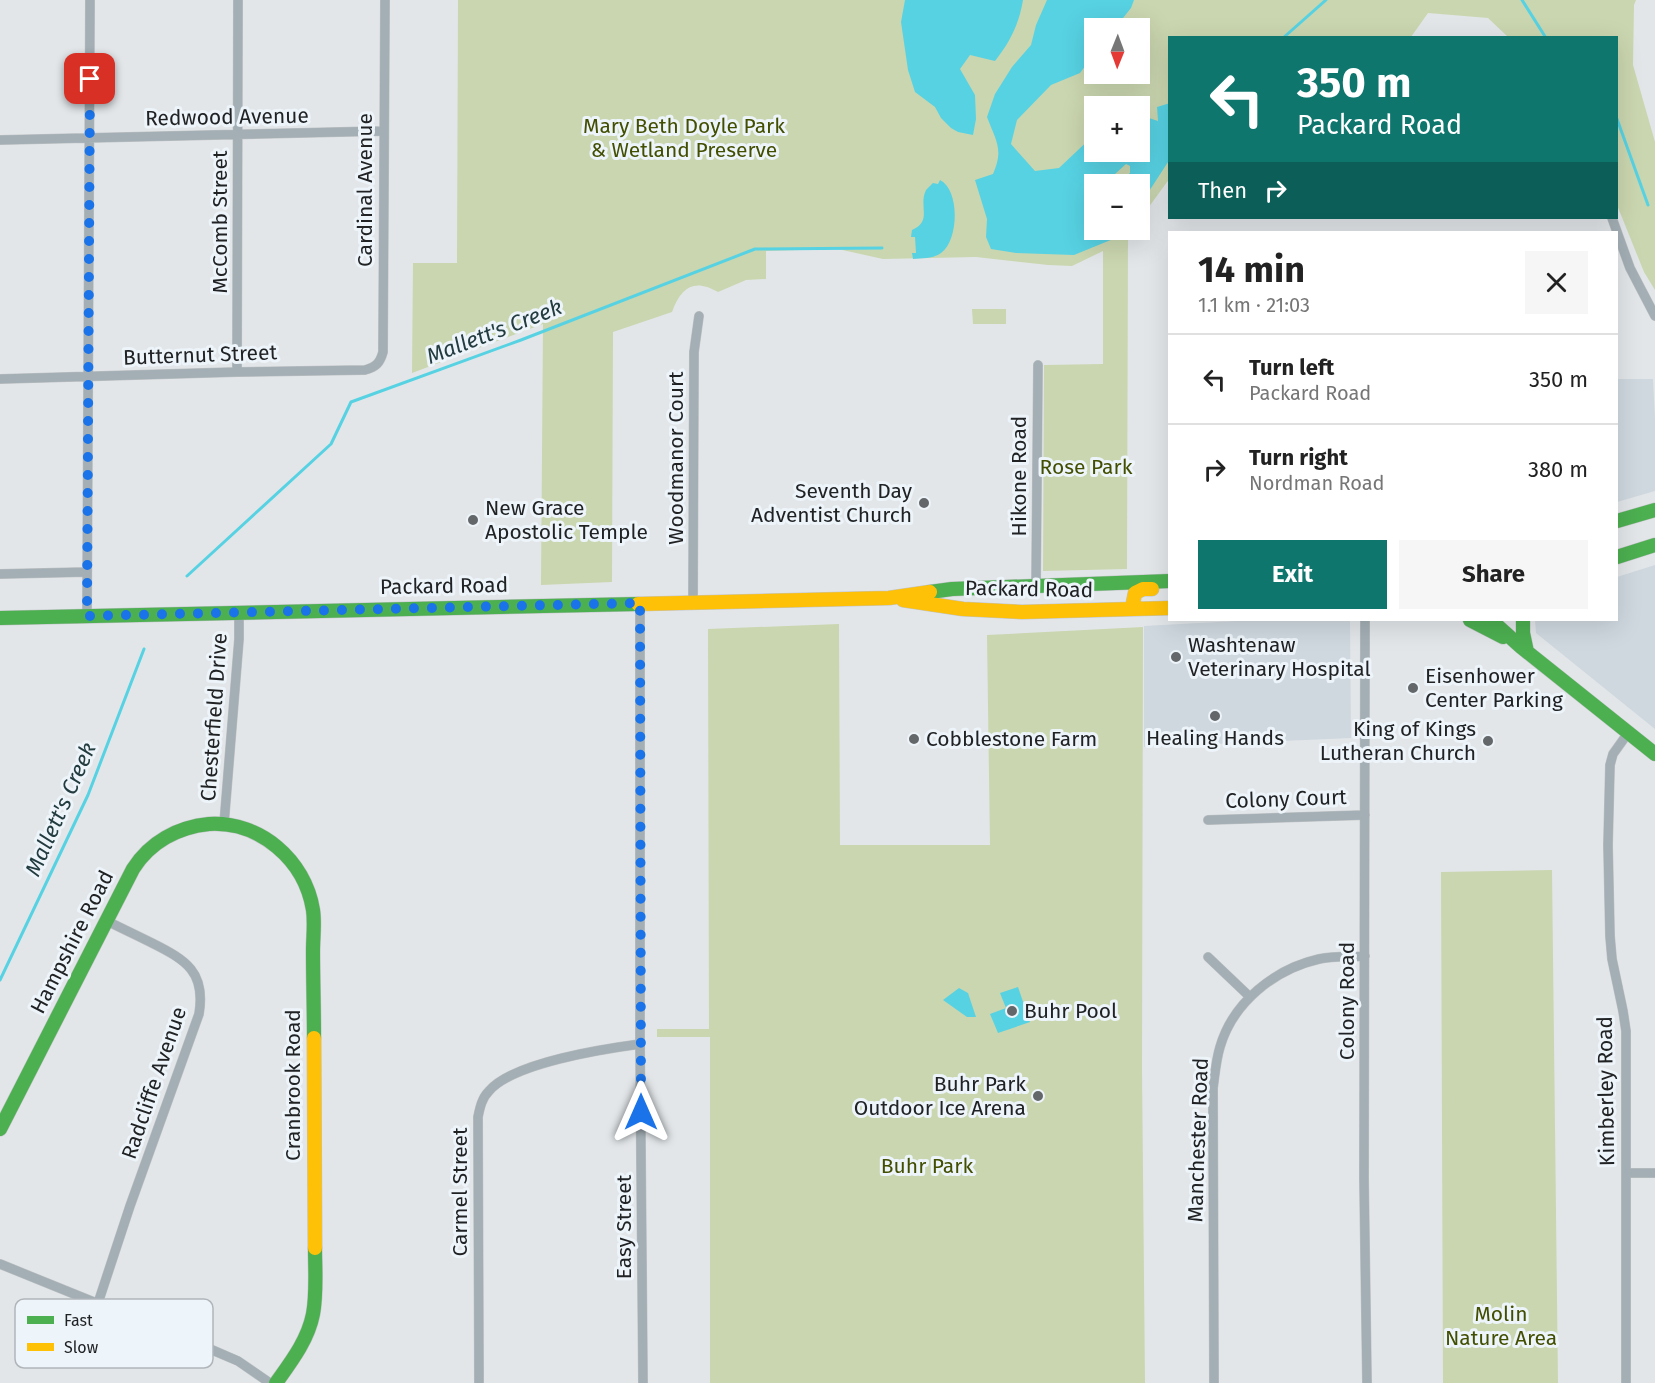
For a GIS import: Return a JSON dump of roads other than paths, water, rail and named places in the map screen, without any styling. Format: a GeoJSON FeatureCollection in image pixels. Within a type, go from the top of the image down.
{"type":"FeatureCollection","features":[{"type":"Feature","properties":{"kind":"main road"},"geometry":{"type":"LineString","coordinates":[[1618,521],[1655,510]]}},
{"type":"Feature","properties":{"kind":"main road"},"geometry":{"type":"LineString","coordinates":[[1618,527],[1632,516]]}},
{"type":"Feature","properties":{"kind":"main road"},"geometry":{"type":"LineString","coordinates":[[1618,557],[1655,545]]}},
{"type":"Feature","properties":{"kind":"main road","name":"Packard Road"},"geometry":{"type":"LineString","coordinates":[[0,618],[889,598],[952,589],[1168,581]]}},
{"type":"Feature","properties":{"kind":"main road"},"geometry":{"type":"LineString","coordinates":[[1008,612],[996,603],[997,598],[1002,595],[1074,593],[1111,584]]}},
{"type":"Feature","properties":{"kind":"main road"},"geometry":{"type":"LineString","coordinates":[[1138,609],[1132,600],[1139,590],[1168,588]]}},
{"type":"Feature","properties":{"kind":"main road","name":"Packard Road"},"geometry":{"type":"LineString","coordinates":[[889,598],[952,608],[1008,612],[1046,613],[1168,608]]}},
{"type":"Feature","properties":{"kind":"main road"},"geometry":{"type":"LineString","coordinates":[[1472,621],[1524,649]]}},
{"type":"Feature","properties":{"kind":"main road"},"geometry":{"type":"LineString","coordinates":[[1492,621],[1655,754]]}},
{"type":"Feature","properties":{"kind":"main road"},"geometry":{"type":"LineString","coordinates":[[1523,621],[1524,649]]}},
{"type":"Feature","properties":{"kind":"main road","name":"Hampshire Road"},"geometry":{"type":"LineString","coordinates":[[0,1129],[105,920],[140,857],[152,846],[182,830],[208,824],[224,824]]}},
{"type":"Feature","properties":{"kind":"main road","name":"Cranbrook Road"},"geometry":{"type":"LineString","coordinates":[[224,824],[253,832],[270,841],[286,854],[306,883],[314,911],[314,1314],[308,1338],[276,1383]]}},
{"type":"Feature","properties":{"kind":"street"},"geometry":{"type":"LineString","coordinates":[[87,616],[90,0]]}},
{"type":"Feature","properties":{"kind":"street","name":"McComb Street"},"geometry":{"type":"LineString","coordinates":[[237,372],[238,0]]}},
{"type":"Feature","properties":{"kind":"street","name":"Cardinal Avenue"},"geometry":{"type":"LineString","coordinates":[[365,370],[381,361],[383,352],[385,0]]}},
{"type":"Feature","properties":{"kind":"street","name":"Redwood Avenue"},"geometry":{"type":"LineString","coordinates":[[0,140],[383,131]]}},
{"type":"Feature","properties":{"kind":"street"},"geometry":{"type":"LineString","coordinates":[[1618,235],[1630,268],[1655,316]]}},
{"type":"Feature","properties":{"kind":"street","name":"Woodmanor Court"},"geometry":{"type":"LineString","coordinates":[[693,602],[694,352],[699,316]]}},
{"type":"Feature","properties":{"kind":"street","name":"Hikone Road"},"geometry":{"type":"LineString","coordinates":[[1036,587],[1038,365]]}},
{"type":"Feature","properties":{"kind":"street","name":"Butternut Street"},"geometry":{"type":"LineString","coordinates":[[0,379],[365,370]]}},
{"type":"Feature","properties":{"kind":"street"},"geometry":{"type":"LineString","coordinates":[[0,574],[87,572]]}},
{"type":"Feature","properties":{"kind":"street","name":"Easy Street"},"geometry":{"type":"LineString","coordinates":[[640,603],[643,1383]]}},
{"type":"Feature","properties":{"kind":"street","name":"Chesterfield Drive"},"geometry":{"type":"LineString","coordinates":[[224,824],[239,639],[239,613]]}},
{"type":"Feature","properties":{"kind":"street","name":"Colony Road"},"geometry":{"type":"LineString","coordinates":[[1365,621],[1364,1179],[1367,1383]]}},
{"type":"Feature","properties":{"kind":"street","name":"Kimberley Road"},"geometry":{"type":"LineString","coordinates":[[1626,1383],[1626,1031],[1612,959],[1608,845],[1610,765],[1613,754],[1628,733]]}},
{"type":"Feature","properties":{"kind":"street","name":"Colony Court"},"geometry":{"type":"LineString","coordinates":[[1208,820],[1365,815]]}},
{"type":"Feature","properties":{"kind":"street","name":"Radcliffe Avenue"},"geometry":{"type":"LineString","coordinates":[[99,1299],[199,1014],[201,1001],[196,976],[178,956],[105,920]]}},
{"type":"Feature","properties":{"kind":"street","name":"Manchester Road"},"geometry":{"type":"LineString","coordinates":[[1214,1383],[1213,1088],[1219,1047],[1227,1027],[1250,997],[1271,979],[1296,966],[1321,959],[1365,956]]}},
{"type":"Feature","properties":{"kind":"street"},"geometry":{"type":"LineString","coordinates":[[1208,957],[1250,997]]}},
{"type":"Feature","properties":{"kind":"street","name":"Carmel Street"},"geometry":{"type":"LineString","coordinates":[[479,1383],[478,1117],[481,1103],[489,1091],[514,1075],[541,1065],[599,1050],[640,1044]]}},
{"type":"Feature","properties":{"kind":"street"},"geometry":{"type":"LineString","coordinates":[[1626,1173],[1655,1173]]}},
{"type":"Feature","properties":{"kind":"street"},"geometry":{"type":"LineString","coordinates":[[0,1264],[88,1299]]}},
{"type":"Feature","properties":{"kind":"street"},"geometry":{"type":"LineString","coordinates":[[213,1351],[238,1361],[270,1383]]}},
{"type":"Feature","properties":{"kind":"water"},"geometry":{"type":"Polygon","coordinates":[[[905,0],[1023,0],[1013,32],[995,61],[970,55],[960,69],[975,95],[976,119],[973,135],[951,128],[941,118],[935,107],[915,92],[908,70],[901,22],[905,0]]]}},
{"type":"Feature","properties":{"kind":"water"},"geometry":{"type":"Polygon","coordinates":[[[1047,0],[1134,0],[1123,18],[1084,18],[1084,68],[1080,73],[1051,85],[1017,120],[1011,144],[1035,171],[1059,168],[1084,144],[1084,162],[1150,162],[1150,118],[1158,121],[1157,107],[1168,104],[1168,162],[1150,190],[1150,174],[1129,174],[1130,166],[1126,164],[1115,174],[1084,174],[1084,240],[1111,240],[1074,255],[1016,253],[991,249],[986,237],[987,219],[975,180],[993,174],[998,158],[998,145],[987,117],[995,94],[1012,67],[1031,45],[1036,25],[1047,0]]]}},
{"type":"Feature","properties":{"kind":"water"},"geometry":{"type":"Polygon","coordinates":[[[940,180],[947,185],[954,204],[954,227],[951,238],[947,247],[938,255],[913,259],[912,253],[916,253],[915,237],[911,237],[912,230],[924,218],[923,202],[926,190],[933,183],[938,184],[940,180]]]}},
{"type":"Feature","properties":{"kind":"water","name":"Buhr Pool"},"geometry":{"type":"Polygon","coordinates":[[[1018,987],[1030,1022],[998,1033],[990,1014],[1006,1008],[1000,993],[1018,987]]]}},
{"type":"Feature","properties":{"kind":"water"},"geometry":{"type":"Polygon","coordinates":[[[959,988],[968,993],[976,1017],[967,1017],[943,1000],[959,988]]]}},
{"type":"Feature","properties":{"kind":"waterway","name":"Mallett's Creek"},"geometry":{"type":"LineString","coordinates":[[1285,36],[1326,0]]}},
{"type":"Feature","properties":{"kind":"waterway"},"geometry":{"type":"LineString","coordinates":[[1522,0],[1545,36]]}},
{"type":"Feature","properties":{"kind":"waterway"},"geometry":{"type":"LineString","coordinates":[[1618,122],[1648,205]]}},
{"type":"Feature","properties":{"kind":"waterway","name":"Mallett's Creek"},"geometry":{"type":"LineString","coordinates":[[187,576],[331,444],[351,402],[521,340],[755,249],[882,248]]}},
{"type":"Feature","properties":{"kind":"waterway","name":"Mallett's Creek"},"geometry":{"type":"LineString","coordinates":[[0,980],[88,795],[144,649]]}},
{"type":"Feature","properties":{"kind":"place","name":"Seventh Day Adventist Church"},"geometry":{"type":"Point","coordinates":[924,503]}},
{"type":"Feature","properties":{"kind":"place","name":"New Grace Apostolic Temple"},"geometry":{"type":"Point","coordinates":[473,520]}},
{"type":"Feature","properties":{"kind":"place","name":"Washtenaw Veterinary Hospital"},"geometry":{"type":"Point","coordinates":[1176,657]}},
{"type":"Feature","properties":{"kind":"place","name":"Eisenhower Center Parking"},"geometry":{"type":"Point","coordinates":[1413,688]}},
{"type":"Feature","properties":{"kind":"place","name":"Healing Hands"},"geometry":{"type":"Point","coordinates":[1215,716]}},
{"type":"Feature","properties":{"kind":"place","name":"Cobblestone Farm"},"geometry":{"type":"Point","coordinates":[914,739]}},
{"type":"Feature","properties":{"kind":"place","name":"King of Kings Lutheran Church"},"geometry":{"type":"Point","coordinates":[1488,741]}},
{"type":"Feature","properties":{"kind":"place","name":"Buhr Pool"},"geometry":{"type":"Point","coordinates":[1012,1011]}},
{"type":"Feature","properties":{"kind":"place","name":"Buhr Park Outdoor Ice Arena"},"geometry":{"type":"Point","coordinates":[1038,1096]}},
{"type":"Feature","properties":{"kind":"park label","name":"Mary Beth Doyle Park & Wetland Preserve"},"geometry":{"type":"Point","coordinates":[684,138]}},
{"type":"Feature","properties":{"kind":"park label","name":"Rose Park"},"geometry":{"type":"Point","coordinates":[1086,467]}},
{"type":"Feature","properties":{"kind":"park label","name":"Buhr Park"},"geometry":{"type":"Point","coordinates":[927,1166]}},
{"type":"Feature","properties":{"kind":"park label","name":"Molin Nature Area"},"geometry":{"type":"Point","coordinates":[1501,1326]}}]}
